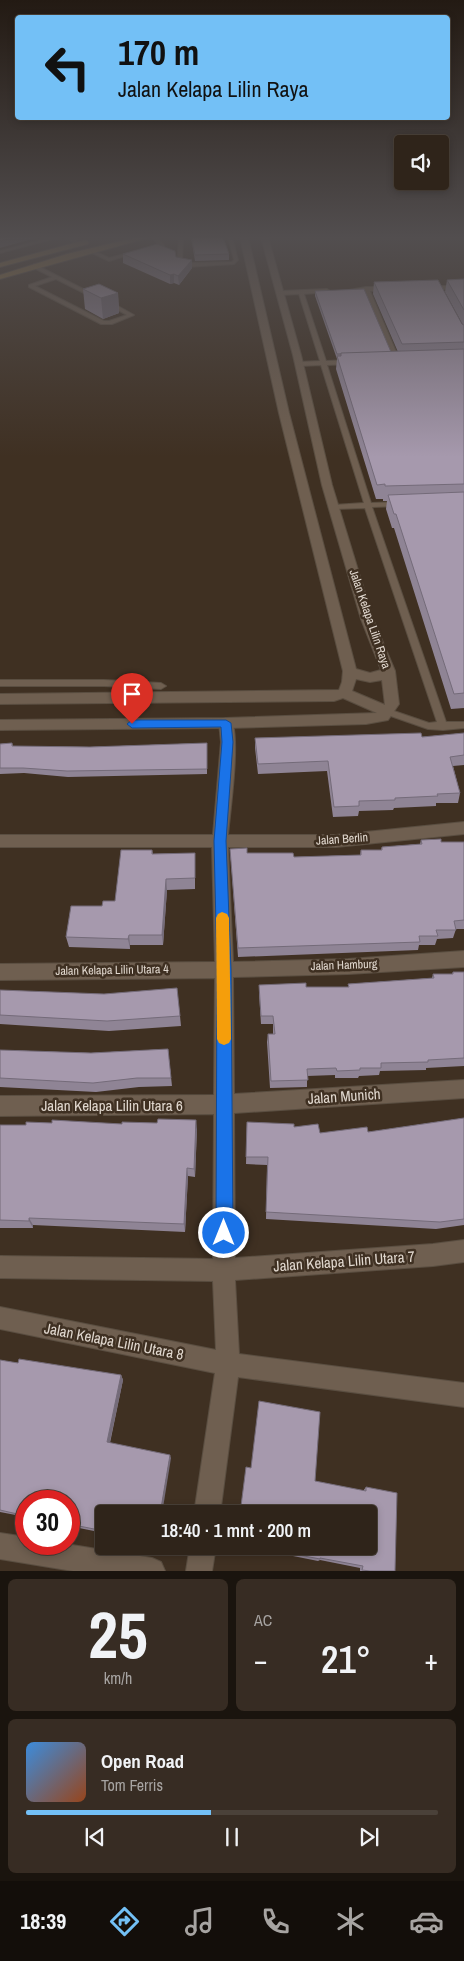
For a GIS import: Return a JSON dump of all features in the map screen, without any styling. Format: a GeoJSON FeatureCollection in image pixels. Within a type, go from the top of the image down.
{"type":"FeatureCollection","features":[{"type":"Feature","properties":{"kind":"street"},"geometry":{"type":"LineString","coordinates":[[261,310],[284,413],[350,671],[349,682],[344,693]]}},
{"type":"Feature","properties":{"kind":"street","name":"Jalan Kelapa Lilin Raya"},"geometry":{"type":"LineString","coordinates":[[285,310],[334,507],[367,619],[388,671],[392,704],[388,712]]}},
{"type":"Feature","properties":{"kind":"street"},"geometry":{"type":"LineString","coordinates":[[350,671],[368,678],[383,675],[388,671]]}},
{"type":"Feature","properties":{"kind":"street"},"geometry":{"type":"LineString","coordinates":[[0,698],[334,696],[344,693],[388,712],[383,717],[366,719],[226,723],[0,725]]}},
{"type":"Feature","properties":{"kind":"street"},"geometry":{"type":"LineString","coordinates":[[208,1505],[228,1364],[224,1270],[224,969],[220,841],[228,742],[226,723]]}},
{"type":"Feature","properties":{"kind":"street","name":"Jalan Berlin"},"geometry":{"type":"LineString","coordinates":[[0,841],[336,841],[464,828]]}},
{"type":"Feature","properties":{"kind":"street","name":"Jalan Hamburg"},"geometry":{"type":"LineString","coordinates":[[224,969],[409,964],[464,959]]}},
{"type":"Feature","properties":{"kind":"street","name":"Jalan Kelapa Lilin Utara 4"},"geometry":{"type":"LineString","coordinates":[[0,972],[224,969]]}},
{"type":"Feature","properties":{"kind":"street","name":"Jalan Munich"},"geometry":{"type":"LineString","coordinates":[[224,1104],[464,1089]]}},
{"type":"Feature","properties":{"kind":"street","name":"Jalan Kelapa Lilin Utara 6"},"geometry":{"type":"LineString","coordinates":[[0,1106],[224,1104]]}},
{"type":"Feature","properties":{"kind":"street","name":"Jalan Kelapa Lilin Utara 7"},"geometry":{"type":"LineString","coordinates":[[224,1270],[433,1255],[464,1251]]}},
{"type":"Feature","properties":{"kind":"street"},"geometry":{"type":"LineString","coordinates":[[0,1267],[224,1270]]}},
{"type":"Feature","properties":{"kind":"street","name":"Jalan Kelapa Lilin Utara 8"},"geometry":{"type":"LineString","coordinates":[[0,1318],[228,1364]]}},
{"type":"Feature","properties":{"kind":"street"},"geometry":{"type":"LineString","coordinates":[[228,1364],[464,1395]]}},
{"type":"Feature","properties":{"kind":"street"},"geometry":{"type":"LineString","coordinates":[[0,1546],[152,1571]]}},
{"type":"Feature","properties":{"kind":"street"},"geometry":{"type":"LineString","coordinates":[[199,1571],[201,1555]]}},
{"type":"Feature","properties":{"kind":"lane"},"geometry":{"type":"LineString","coordinates":[[80,310],[110,323],[131,315],[123,310]]}},
{"type":"Feature","properties":{"kind":"lane"},"geometry":{"type":"LineString","coordinates":[[307,310],[368,506],[443,727]]}},
{"type":"Feature","properties":{"kind":"lane"},"geometry":{"type":"LineString","coordinates":[[375,310],[396,361]]}},
{"type":"Feature","properties":{"kind":"lane"},"geometry":{"type":"LineString","coordinates":[[388,361],[406,360]]}},
{"type":"Feature","properties":{"kind":"lane"},"geometry":{"type":"LineString","coordinates":[[299,364],[360,362]]}},
{"type":"Feature","properties":{"kind":"lane"},"geometry":{"type":"LineString","coordinates":[[334,507],[406,504]]}},
{"type":"Feature","properties":{"kind":"lane"},"geometry":{"type":"LineString","coordinates":[[0,683],[104,683],[161,686]]}},
{"type":"Feature","properties":{"kind":"lane"},"geometry":{"type":"LineString","coordinates":[[102,698],[104,683]]}},
{"type":"Feature","properties":{"kind":"lane"},"geometry":{"type":"LineString","coordinates":[[388,712],[428,726],[464,725]]}},
{"type":"Feature","properties":{"kind":"building"},"geometry":{"type":"Polygon","coordinates":[[[322,310],[373,310],[391,352],[337,354],[322,310]]]}},
{"type":"Feature","properties":{"kind":"building"},"geometry":{"type":"Polygon","coordinates":[[[387,310],[455,310],[464,325],[464,342],[402,344],[387,310]]]}},
{"type":"Feature","properties":{"kind":"building"},"geometry":{"type":"Polygon","coordinates":[[[464,349],[464,484],[377,485],[337,356],[341,356],[341,353],[464,349]]]}},
{"type":"Feature","properties":{"kind":"building"},"geometry":{"type":"Polygon","coordinates":[[[464,492],[464,693],[454,694],[396,514],[394,514],[388,495],[464,492]]]}},
{"type":"Feature","properties":{"kind":"building"},"geometry":{"type":"Polygon","coordinates":[[[421,733],[422,737],[464,733],[464,755],[450,757],[460,793],[395,798],[395,800],[359,801],[359,806],[334,807],[328,761],[258,764],[255,738],[421,733]]]}},
{"type":"Feature","properties":{"kind":"building"},"geometry":{"type":"Polygon","coordinates":[[[12,743],[12,746],[90,747],[207,743],[207,769],[67,771],[0,768],[0,744],[12,743]]]}},
{"type":"Feature","properties":{"kind":"building"},"geometry":{"type":"Polygon","coordinates":[[[441,839],[441,842],[464,842],[464,920],[454,921],[456,930],[436,930],[438,936],[419,936],[420,942],[238,948],[230,849],[247,848],[247,853],[293,853],[294,857],[361,855],[361,850],[382,850],[382,847],[422,844],[421,840],[441,839]]]}},
{"type":"Feature","properties":{"kind":"building"},"geometry":{"type":"Polygon","coordinates":[[[121,850],[152,850],[152,854],[195,853],[195,878],[166,879],[162,935],[129,935],[128,939],[66,937],[71,906],[102,906],[103,901],[115,901],[121,850]]]}},
{"type":"Feature","properties":{"kind":"building"},"geometry":{"type":"Polygon","coordinates":[[[453,972],[464,972],[464,1058],[428,1060],[428,1062],[381,1063],[381,1068],[360,1068],[360,1070],[337,1071],[336,1068],[307,1069],[308,1080],[271,1081],[268,1034],[275,1034],[273,1016],[261,1016],[259,985],[306,983],[306,987],[349,987],[348,984],[434,978],[433,974],[453,974],[453,972]]]}},
{"type":"Feature","properties":{"kind":"building"},"geometry":{"type":"Polygon","coordinates":[[[177,988],[180,1016],[107,1021],[0,1015],[0,990],[104,994],[177,988]]]}},
{"type":"Feature","properties":{"kind":"building"},"geometry":{"type":"Polygon","coordinates":[[[168,1049],[171,1078],[137,1078],[93,1083],[0,1078],[0,1050],[91,1053],[168,1049]]]}},
{"type":"Feature","properties":{"kind":"building"},"geometry":{"type":"Polygon","coordinates":[[[464,1118],[464,1219],[440,1222],[266,1212],[268,1157],[246,1157],[247,1122],[294,1124],[294,1127],[318,1124],[320,1133],[367,1127],[368,1132],[464,1118]]]}},
{"type":"Feature","properties":{"kind":"building"},"geometry":{"type":"Polygon","coordinates":[[[158,1119],[196,1120],[194,1169],[187,1168],[184,1224],[29,1218],[29,1221],[0,1220],[0,1125],[26,1125],[26,1122],[52,1123],[52,1120],[122,1124],[122,1122],[157,1123],[158,1119]]]}},
{"type":"Feature","properties":{"kind":"building"},"geometry":{"type":"Polygon","coordinates":[[[19,1359],[121,1375],[107,1442],[170,1455],[162,1505],[95,1505],[95,1529],[80,1526],[80,1490],[15,1490],[15,1513],[0,1510],[0,1360],[18,1363],[19,1359]]]}},
{"type":"Feature","properties":{"kind":"building"},"geometry":{"type":"Polygon","coordinates":[[[259,1401],[320,1412],[315,1481],[366,1491],[366,1487],[397,1493],[395,1571],[362,1570],[363,1566],[299,1555],[377,1555],[377,1505],[241,1505],[246,1467],[251,1468],[259,1401]]]}},
{"type":"Feature","properties":{"kind":"slow traffic"},"geometry":{"type":"LineString","coordinates":[[222,918],[224,1039]]}},
{"type":"Feature","properties":{"kind":"route"},"geometry":{"type":"LineString","coordinates":[[132,724],[226,723],[228,742],[220,841],[224,969],[224,1233]]}}]}
